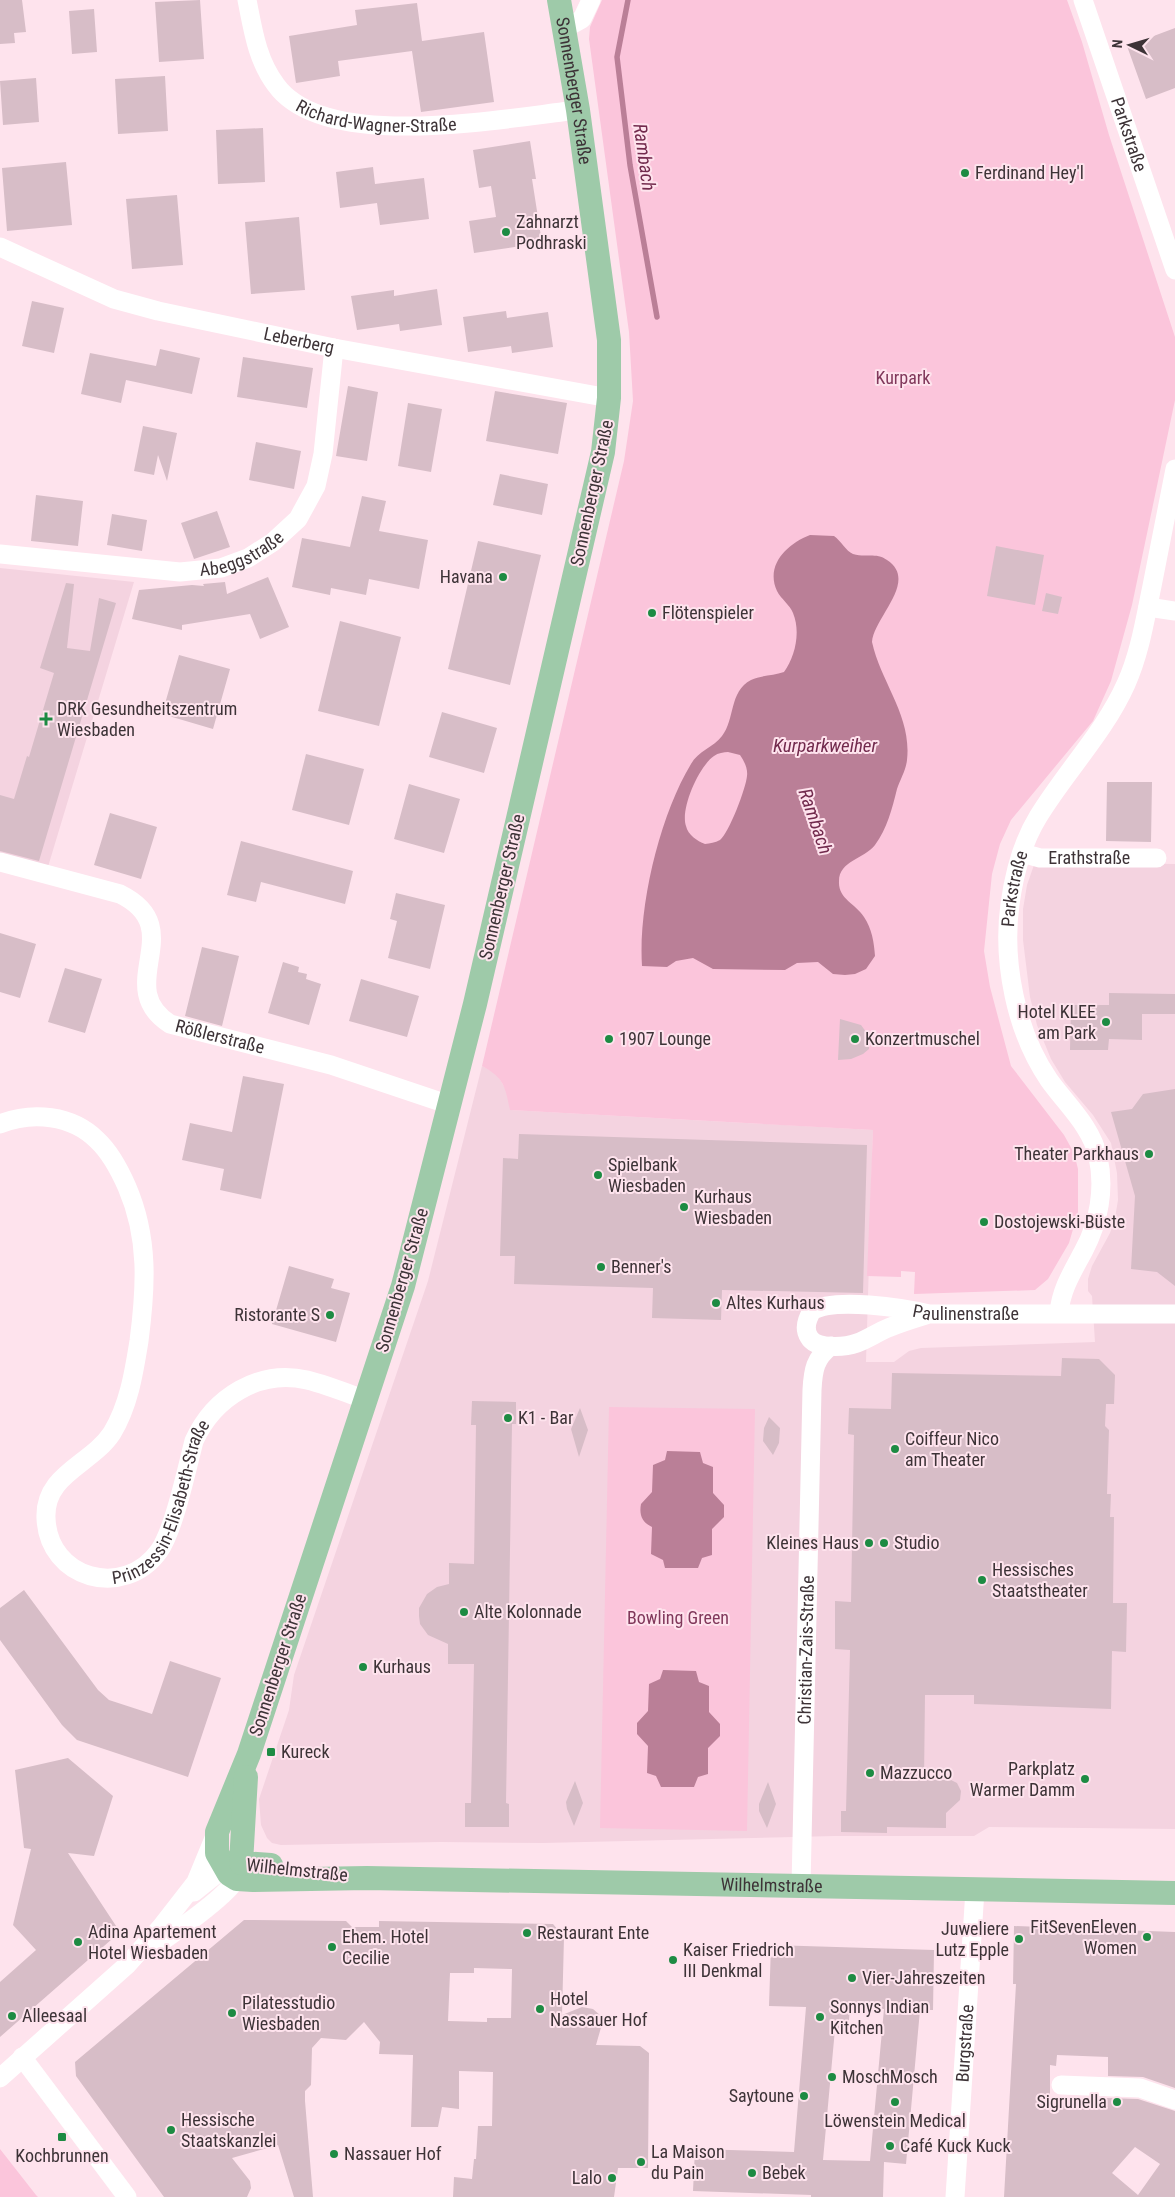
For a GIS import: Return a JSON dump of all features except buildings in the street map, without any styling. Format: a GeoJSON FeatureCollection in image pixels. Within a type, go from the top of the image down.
{"type":"FeatureCollection","features":[{"type":"Feature","properties":{"kind":"main road","name":"Sonnenberger Straße"},"geometry":{"type":"LineString","coordinates":[[234,1870],[217,1853],[217,1832],[249,1754],[403,1286],[450,1105],[603,452],[609,398],[609,340],[578,110],[559,0]]}},
{"type":"Feature","properties":{"kind":"main road","name":"Sonnenberger Straße"},"geometry":{"type":"LineString","coordinates":[[234,1870],[249,1754]]}},
{"type":"Feature","properties":{"kind":"main road","name":"Wilhelmstraße"},"geometry":{"type":"LineString","coordinates":[[234,1870],[318,1869],[367,1878],[1175,1893]]}},
{"type":"Feature","properties":{"kind":"street","name":"Richard-Wagner-Straße"},"geometry":{"type":"LineString","coordinates":[[247,0],[257,46],[265,68],[277,87],[306,111],[324,118],[381,126],[422,126],[578,110]]}},
{"type":"Feature","properties":{"kind":"street"},"geometry":{"type":"LineString","coordinates":[[564,29],[582,19],[592,0]]}},
{"type":"Feature","properties":{"kind":"street","name":"Parkstraße"},"geometry":{"type":"LineString","coordinates":[[1083,0],[1175,270]]}},
{"type":"Feature","properties":{"kind":"street","name":"Leberberg"},"geometry":{"type":"LineString","coordinates":[[0,247],[114,299],[139,306],[334,348],[609,398]]}},
{"type":"Feature","properties":{"kind":"street","name":"Abeggstraße"},"geometry":{"type":"LineString","coordinates":[[0,554],[180,572],[221,568],[248,558],[273,542],[298,518],[316,486],[323,454],[334,348]]}},
{"type":"Feature","properties":{"kind":"street","name":"Parkstraße"},"geometry":{"type":"LineString","coordinates":[[1059,1313],[1062,1291],[1086,1248],[1098,1218],[1102,1187],[1098,1156],[1087,1129],[1047,1077],[1028,1038],[1013,989],[1007,954],[1007,932],[1014,879],[1022,853],[1037,818],[1102,729],[1126,682],[1140,643],[1175,469]]}},
{"type":"Feature","properties":{"kind":"street"},"geometry":{"type":"LineString","coordinates":[[1148,607],[1175,611]]}},
{"type":"Feature","properties":{"kind":"street","name":"Erathstraße"},"geometry":{"type":"LineString","coordinates":[[1022,853],[1040,858],[1157,858]]}},
{"type":"Feature","properties":{"kind":"street","name":"Rößlerstraße"},"geometry":{"type":"LineString","coordinates":[[0,862],[120,894],[135,901],[146,912],[151,926],[146,990],[156,1015],[170,1024],[331,1065],[450,1105]]}},
{"type":"Feature","properties":{"kind":"street","name":"Prinzessin-Elisabeth-Straße"},"geometry":{"type":"LineString","coordinates":[[0,1124],[23,1117],[40,1116],[71,1123],[86,1130],[108,1153],[124,1179],[135,1207],[143,1242],[146,1283],[133,1377],[124,1408],[105,1442],[54,1485],[46,1505],[50,1542],[70,1568],[89,1576],[108,1578],[127,1574],[150,1561],[165,1541],[194,1440],[200,1427],[218,1404],[242,1388],[266,1380],[291,1378],[307,1380],[366,1400]]}},
{"type":"Feature","properties":{"kind":"street","name":"Paulinenstraße"},"geometry":{"type":"LineString","coordinates":[[831,1346],[816,1343],[808,1336],[807,1332],[809,1315],[822,1306],[892,1307],[929,1314],[1175,1314]]}},
{"type":"Feature","properties":{"kind":"street"},"geometry":{"type":"LineString","coordinates":[[831,1346],[847,1346],[858,1343],[889,1327],[929,1314]]}},
{"type":"Feature","properties":{"kind":"street","name":"Christian-Zais-Straße"},"geometry":{"type":"LineString","coordinates":[[802,1886],[812,1384],[813,1370],[818,1357],[831,1346]]}},
{"type":"Feature","properties":{"kind":"street","name":"Sonnenberger Straße"},"geometry":{"type":"LineString","coordinates":[[180,1905],[196,1882],[217,1832]]}},
{"type":"Feature","properties":{"kind":"street"},"geometry":{"type":"LineString","coordinates":[[0,2078],[127,1965],[191,1920],[234,1870]]}},
{"type":"Feature","properties":{"kind":"street","name":"Wilhelmstraße"},"geometry":{"type":"LineString","coordinates":[[180,1905],[234,1870]]}},
{"type":"Feature","properties":{"kind":"street","name":"Burgstraße"},"geometry":{"type":"LineString","coordinates":[[955,2197],[975,1890]]}},
{"type":"Feature","properties":{"kind":"street"},"geometry":{"type":"LineString","coordinates":[[127,1965],[180,1905]]}},
{"type":"Feature","properties":{"kind":"street"},"geometry":{"type":"LineString","coordinates":[[22,2058],[127,2197]]}},
{"type":"Feature","properties":{"kind":"street"},"geometry":{"type":"LineString","coordinates":[[1062,2085],[1140,2088],[1175,2100]]}},
{"type":"Feature","properties":{"kind":"shaded area","name":"DRK Gesundheitszentrum Wiesbaden"},"geometry":{"type":"Polygon","coordinates":[[[0,568],[134,582],[47,870],[0,857],[0,568]]]}},
{"type":"Feature","properties":{"kind":"shaded area"},"geometry":{"type":"Polygon","coordinates":[[[1035,862],[1175,864],[1175,1829],[989,1827],[974,1836],[835,1836],[543,1843],[440,1842],[281,1845],[272,1843],[267,1838],[261,1825],[259,1799],[289,1710],[294,1675],[428,1281],[482,1066],[497,1074],[506,1090],[511,1110],[873,1130],[866,1362],[894,1362],[909,1351],[921,1348],[1095,1342],[1092,1296],[1088,1291],[1088,1279],[1092,1266],[1110,1233],[1115,1218],[1118,1200],[1117,1173],[1111,1143],[1093,1115],[1065,1082],[1051,1059],[1037,1025],[1030,997],[1023,940],[1023,909],[1027,885],[1035,862]]]}},
{"type":"Feature","properties":{"kind":"green space","name":"Kurpark"},"geometry":{"type":"Polygon","coordinates":[[[602,0],[1067,0],[1082,42],[1109,135],[1175,337],[1175,400],[1132,605],[1111,681],[1093,721],[1011,820],[1000,844],[992,874],[984,951],[990,987],[1011,1066],[1064,1135],[1074,1153],[1078,1169],[1078,1212],[1069,1243],[1048,1279],[1035,1290],[914,1294],[915,1272],[901,1271],[901,1277],[867,1276],[873,1130],[510,1110],[505,1089],[499,1079],[482,1066],[624,461],[633,401],[629,332],[589,39],[590,27],[602,0]]]}},
{"type":"Feature","properties":{"kind":"green space","name":"Bowling Green"},"geometry":{"type":"Polygon","coordinates":[[[609,1407],[755,1409],[747,1831],[600,1828],[609,1407]]]}},
{"type":"Feature","properties":{"kind":"green space"},"geometry":{"type":"Polygon","coordinates":[[[0,2149],[36,2195],[38,2197],[0,2197],[0,2149]]]}},
{"type":"Feature","properties":{"kind":"water","name":"Kurparkweiher"},"geometry":{"type":"Polygon","coordinates":[[[810,535],[834,536],[853,554],[879,556],[887,560],[896,569],[898,578],[897,589],[875,632],[872,642],[876,657],[895,700],[905,729],[907,760],[889,819],[883,832],[870,850],[843,869],[839,881],[839,887],[844,897],[860,912],[869,926],[875,956],[866,969],[855,974],[845,975],[833,974],[818,962],[797,963],[785,970],[713,969],[693,958],[676,961],[667,967],[642,966],[644,916],[653,862],[680,785],[694,760],[722,736],[729,722],[739,691],[744,685],[755,678],[784,672],[794,652],[797,636],[795,620],[792,610],[777,591],[774,573],[780,557],[801,539],[810,535]],[[726,752],[714,756],[702,769],[692,788],[686,809],[686,826],[693,837],[705,844],[720,840],[724,836],[744,790],[747,773],[740,755],[726,752]]]}},
{"type":"Feature","properties":{"kind":"water"},"geometry":{"type":"Polygon","coordinates":[[[667,1451],[700,1452],[703,1463],[713,1467],[713,1493],[724,1505],[724,1517],[712,1529],[712,1555],[702,1558],[698,1568],[665,1568],[663,1560],[651,1554],[652,1527],[642,1518],[640,1512],[641,1504],[652,1492],[653,1465],[665,1460],[667,1451]]]}},
{"type":"Feature","properties":{"kind":"water"},"geometry":{"type":"Polygon","coordinates":[[[663,1670],[696,1671],[699,1682],[709,1686],[709,1712],[720,1724],[720,1736],[708,1748],[708,1774],[698,1777],[694,1787],[661,1787],[656,1776],[647,1773],[648,1746],[637,1734],[637,1723],[648,1711],[649,1684],[660,1679],[663,1670]]]}},
{"type":"Feature","properties":{"kind":"waterway","name":"Rambach"},"geometry":{"type":"LineString","coordinates":[[628,0],[617,57],[630,165],[657,317]]}},
{"type":"Feature","properties":{"kind":"place","name":"Ferdinand Hey'l"},"geometry":{"type":"Point","coordinates":[965,173]}},
{"type":"Feature","properties":{"kind":"place","name":"Zahnarzt Podhraski"},"geometry":{"type":"Point","coordinates":[506,232]}},
{"type":"Feature","properties":{"kind":"place","name":"Havana"},"geometry":{"type":"Point","coordinates":[503,577]}},
{"type":"Feature","properties":{"kind":"place","name":"Flötenspieler"},"geometry":{"type":"Point","coordinates":[652,613]}},
{"type":"Feature","properties":{"kind":"place","name":"DRK Gesundheitszentrum Wiesbaden"},"geometry":{"type":"Point","coordinates":[46,719]}},
{"type":"Feature","properties":{"kind":"place","name":"Hotel KLEE am Park"},"geometry":{"type":"Point","coordinates":[1106,1022]}},
{"type":"Feature","properties":{"kind":"place","name":"1907 Lounge"},"geometry":{"type":"Point","coordinates":[609,1039]}},
{"type":"Feature","properties":{"kind":"place","name":"Konzertmuschel"},"geometry":{"type":"Point","coordinates":[855,1039]}},
{"type":"Feature","properties":{"kind":"place","name":"Theater Parkhaus"},"geometry":{"type":"Point","coordinates":[1149,1154]}},
{"type":"Feature","properties":{"kind":"place","name":"Spielbank Wiesbaden"},"geometry":{"type":"Point","coordinates":[598,1175]}},
{"type":"Feature","properties":{"kind":"place","name":"Kurhaus Wiesbaden"},"geometry":{"type":"Point","coordinates":[684,1207]}},
{"type":"Feature","properties":{"kind":"place","name":"Dostojewski-Büste"},"geometry":{"type":"Point","coordinates":[984,1222]}},
{"type":"Feature","properties":{"kind":"place","name":"Benner's"},"geometry":{"type":"Point","coordinates":[601,1267]}},
{"type":"Feature","properties":{"kind":"place","name":"Altes Kurhaus"},"geometry":{"type":"Point","coordinates":[716,1303]}},
{"type":"Feature","properties":{"kind":"place","name":"Ristorante S"},"geometry":{"type":"Point","coordinates":[330,1315]}},
{"type":"Feature","properties":{"kind":"place","name":"K1 - Bar"},"geometry":{"type":"Point","coordinates":[508,1418]}},
{"type":"Feature","properties":{"kind":"place","name":"Coiffeur Nico am Theater"},"geometry":{"type":"Point","coordinates":[895,1449]}},
{"type":"Feature","properties":{"kind":"place","name":"Kleines Haus"},"geometry":{"type":"Point","coordinates":[869,1543]}},
{"type":"Feature","properties":{"kind":"place","name":"Studio"},"geometry":{"type":"Point","coordinates":[884,1543]}},
{"type":"Feature","properties":{"kind":"place","name":"Hessisches Staatstheater"},"geometry":{"type":"Point","coordinates":[982,1580]}},
{"type":"Feature","properties":{"kind":"place","name":"Alte Kolonnade"},"geometry":{"type":"Point","coordinates":[464,1612]}},
{"type":"Feature","properties":{"kind":"place","name":"Kurhaus"},"geometry":{"type":"Point","coordinates":[363,1667]}},
{"type":"Feature","properties":{"kind":"place","name":"Kureck"},"geometry":{"type":"Point","coordinates":[271,1752]}},
{"type":"Feature","properties":{"kind":"place","name":"Mazzucco"},"geometry":{"type":"Point","coordinates":[870,1773]}},
{"type":"Feature","properties":{"kind":"place","name":"Parkplatz Warmer Damm"},"geometry":{"type":"Point","coordinates":[1085,1779]}},
{"type":"Feature","properties":{"kind":"place","name":"Restaurant Ente"},"geometry":{"type":"Point","coordinates":[527,1933]}},
{"type":"Feature","properties":{"kind":"place","name":"FitSevenEleven Women"},"geometry":{"type":"Point","coordinates":[1147,1937]}},
{"type":"Feature","properties":{"kind":"place","name":"Juweliere Lutz Epple"},"geometry":{"type":"Point","coordinates":[1019,1939]}},
{"type":"Feature","properties":{"kind":"place","name":"Adina Apartement Hotel Wiesbaden"},"geometry":{"type":"Point","coordinates":[78,1942]}},
{"type":"Feature","properties":{"kind":"place","name":"Ehem. Hotel Cecilie"},"geometry":{"type":"Point","coordinates":[332,1947]}},
{"type":"Feature","properties":{"kind":"place","name":"Kaiser Friedrich III Denkmal"},"geometry":{"type":"Point","coordinates":[673,1960]}},
{"type":"Feature","properties":{"kind":"place","name":"Vier-Jahreszeiten"},"geometry":{"type":"Point","coordinates":[852,1978]}},
{"type":"Feature","properties":{"kind":"place","name":"Hotel Nassauer Hof"},"geometry":{"type":"Point","coordinates":[540,2009]}},
{"type":"Feature","properties":{"kind":"place","name":"Pilatesstudio Wiesbaden"},"geometry":{"type":"Point","coordinates":[232,2013]}},
{"type":"Feature","properties":{"kind":"place","name":"Alleesaal"},"geometry":{"type":"Point","coordinates":[12,2016]}},
{"type":"Feature","properties":{"kind":"place","name":"Sonnys Indian Kitchen"},"geometry":{"type":"Point","coordinates":[820,2017]}},
{"type":"Feature","properties":{"kind":"place","name":"MoschMosch"},"geometry":{"type":"Point","coordinates":[832,2077]}},
{"type":"Feature","properties":{"kind":"place","name":"Saytoune"},"geometry":{"type":"Point","coordinates":[804,2096]}},
{"type":"Feature","properties":{"kind":"place","name":"Löwenstein Medical"},"geometry":{"type":"Point","coordinates":[895,2102]}},
{"type":"Feature","properties":{"kind":"place","name":"Sigrunella"},"geometry":{"type":"Point","coordinates":[1117,2102]}},
{"type":"Feature","properties":{"kind":"place","name":"Hessische Staatskanzlei"},"geometry":{"type":"Point","coordinates":[171,2130]}},
{"type":"Feature","properties":{"kind":"place","name":"Kochbrunnen"},"geometry":{"type":"Point","coordinates":[62,2137]}},
{"type":"Feature","properties":{"kind":"place","name":"Café Kuck Kuck"},"geometry":{"type":"Point","coordinates":[890,2146]}},
{"type":"Feature","properties":{"kind":"place","name":"Nassauer Hof"},"geometry":{"type":"Point","coordinates":[334,2154]}},
{"type":"Feature","properties":{"kind":"place","name":"La Maison du Pain"},"geometry":{"type":"Point","coordinates":[641,2162]}},
{"type":"Feature","properties":{"kind":"place","name":"Bebek"},"geometry":{"type":"Point","coordinates":[752,2173]}},
{"type":"Feature","properties":{"kind":"place","name":"Lalo"},"geometry":{"type":"Point","coordinates":[612,2178]}}]}
